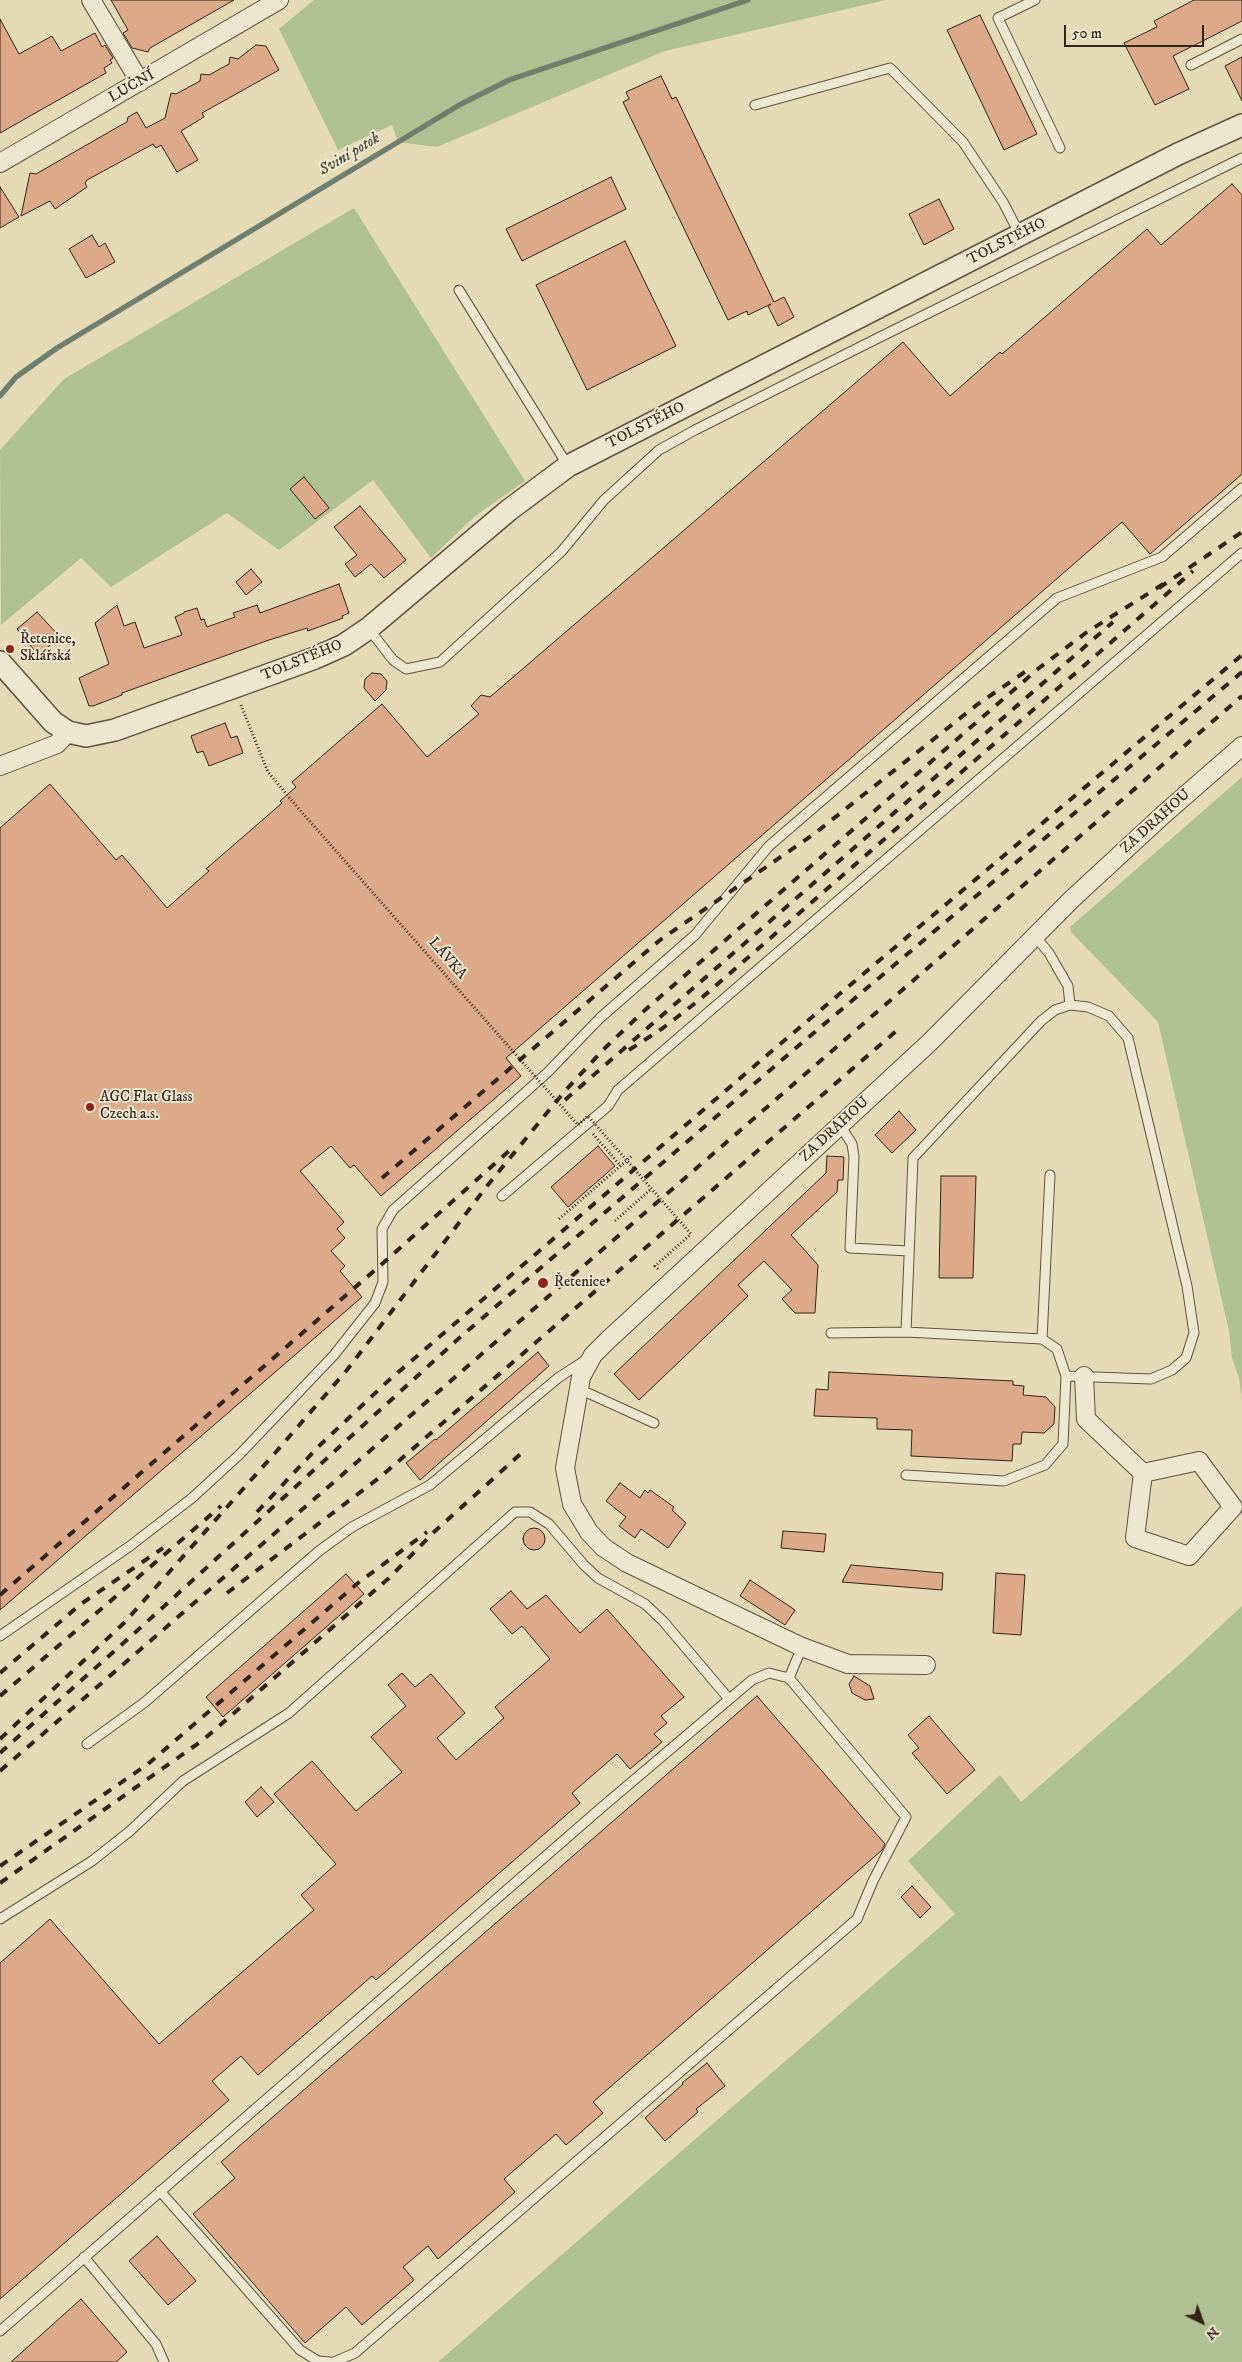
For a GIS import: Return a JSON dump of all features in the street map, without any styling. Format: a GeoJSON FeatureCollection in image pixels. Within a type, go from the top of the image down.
{"type":"FeatureCollection","features":[{"type":"Feature","properties":{"kind":"street"},"geometry":{"type":"LineString","coordinates":[[90,0],[140,82]]}},
{"type":"Feature","properties":{"kind":"street","name":"LUČNÍ"},"geometry":{"type":"LineString","coordinates":[[0,163],[279,0]]}},
{"type":"Feature","properties":{"kind":"street","name":"TOLSTÉHO"},"geometry":{"type":"LineString","coordinates":[[68,732],[86,736],[115,730],[344,645],[368,628],[508,510],[568,466],[1178,154],[1242,125]]}},
{"type":"Feature","properties":{"kind":"street"},"geometry":{"type":"LineString","coordinates":[[0,662],[36,705],[53,722],[68,732],[57,744],[0,766]]}},
{"type":"Feature","properties":{"kind":"street","name":"ZA DRAHOU"},"geometry":{"type":"LineString","coordinates":[[592,1355],[929,1043],[1072,899],[1164,814],[1242,746]]}},
{"type":"Feature","properties":{"kind":"street"},"geometry":{"type":"LineString","coordinates":[[592,1355],[581,1378],[565,1468],[572,1504],[590,1532],[603,1547],[627,1563],[802,1647],[848,1664],[926,1665]]}},
{"type":"Feature","properties":{"kind":"street"},"geometry":{"type":"LineString","coordinates":[[1084,1376],[1086,1419],[1143,1474]]}},
{"type":"Feature","properties":{"kind":"street"},"geometry":{"type":"LineString","coordinates":[[1199,1461],[1233,1506],[1189,1556],[1135,1538],[1143,1474],[1199,1461]]}},
{"type":"Feature","properties":{"kind":"lane"},"geometry":{"type":"LineString","coordinates":[[1035,0],[998,18],[1060,148]]}},
{"type":"Feature","properties":{"kind":"lane"},"geometry":{"type":"LineString","coordinates":[[1191,66],[1242,39]]}},
{"type":"Feature","properties":{"kind":"lane"},"geometry":{"type":"LineString","coordinates":[[755,105],[890,68],[963,142],[1003,202],[1020,235]]}},
{"type":"Feature","properties":{"kind":"lane"},"geometry":{"type":"LineString","coordinates":[[368,628],[393,660],[406,669],[440,662],[561,552],[604,500],[659,450],[880,337],[1242,158]]}},
{"type":"Feature","properties":{"kind":"lane"},"geometry":{"type":"LineString","coordinates":[[459,290],[568,466]]}},
{"type":"Feature","properties":{"kind":"lane"},"geometry":{"type":"LineString","coordinates":[[0,1636],[138,1540],[192,1498],[240,1454],[334,1354],[375,1303],[383,1282],[382,1229],[393,1210],[547,1073],[600,1018],[695,934],[769,846],[1057,598],[1162,557],[1242,488]]}},
{"type":"Feature","properties":{"kind":"lane"},"geometry":{"type":"LineString","coordinates":[[502,1196],[582,1125],[608,1106],[618,1090],[1242,553]]}},
{"type":"Feature","properties":{"kind":"lane"},"geometry":{"type":"LineString","coordinates":[[1034,936],[1049,953],[1068,986],[1070,1005]]}},
{"type":"Feature","properties":{"kind":"lane"},"geometry":{"type":"LineString","coordinates":[[906,1332],[913,1158],[1041,1021],[1055,1010],[1070,1005],[1088,1007],[1109,1016],[1128,1038],[1187,1286],[1194,1333],[1186,1358],[1172,1370],[1151,1379],[1066,1376]]}},
{"type":"Feature","properties":{"kind":"lane"},"geometry":{"type":"LineString","coordinates":[[840,1125],[852,1144],[854,1157],[850,1248],[909,1251]]}},
{"type":"Feature","properties":{"kind":"lane"},"geometry":{"type":"LineString","coordinates":[[1042,1339],[1050,1175]]}},
{"type":"Feature","properties":{"kind":"lane"},"geometry":{"type":"LineString","coordinates":[[831,1333],[906,1332],[1042,1339],[1057,1349],[1066,1376],[1063,1444],[1045,1465],[1004,1481],[906,1475]]}},
{"type":"Feature","properties":{"kind":"lane"},"geometry":{"type":"LineString","coordinates":[[87,1744],[146,1702],[319,1551],[352,1527],[430,1485],[558,1378],[592,1355]]}},
{"type":"Feature","properties":{"kind":"lane"},"geometry":{"type":"LineString","coordinates":[[579,1389],[654,1424]]}},
{"type":"Feature","properties":{"kind":"lane"},"geometry":{"type":"LineString","coordinates":[[0,1919],[92,1861],[130,1831],[183,1780],[289,1713],[515,1512],[530,1512],[549,1524],[584,1565],[598,1578],[645,1604],[663,1621],[729,1700]]}},
{"type":"Feature","properties":{"kind":"lane"},"geometry":{"type":"LineString","coordinates":[[789,1678],[802,1647]]}},
{"type":"Feature","properties":{"kind":"lane"},"geometry":{"type":"LineString","coordinates":[[0,2331],[84,2257],[600,1808],[752,1680],[769,1673],[789,1678],[906,1817],[876,1873],[857,1919],[355,2353],[332,2362],[318,2361],[300,2350],[160,2191]]}},
{"type":"Feature","properties":{"kind":"lane"},"geometry":{"type":"LineString","coordinates":[[84,2257],[156,2344],[164,2362]]}},
{"type":"Feature","properties":{"kind":"path","name":"LÁVKA"},"geometry":{"type":"LineString","coordinates":[[234,687],[268,772],[298,808],[620,1165]]}},
{"type":"Feature","properties":{"kind":"path"},"geometry":{"type":"LineString","coordinates":[[582,1125],[588,1116],[691,1234],[659,1263]]}},
{"type":"Feature","properties":{"kind":"path"},"geometry":{"type":"LineString","coordinates":[[558,1219],[632,1155]]}},
{"type":"Feature","properties":{"kind":"path"},"geometry":{"type":"LineString","coordinates":[[616,1220],[651,1189]]}},
{"type":"Feature","properties":{"kind":"green space"},"geometry":{"type":"Polygon","coordinates":[[[314,0],[886,0],[665,51],[437,147],[398,142],[392,125],[338,150],[279,29],[314,0]]]}},
{"type":"Feature","properties":{"kind":"green space"},"geometry":{"type":"Polygon","coordinates":[[[354,208],[525,481],[475,516],[431,558],[373,480],[279,550],[227,513],[111,587],[81,558],[1,625],[0,450],[64,379],[354,208]]]}},
{"type":"Feature","properties":{"kind":"green space"},"geometry":{"type":"Polygon","coordinates":[[[1242,777],[1242,1399],[1239,1378],[1232,1358],[1229,1331],[1158,1022],[1071,932],[1070,927],[1242,777]]]}},
{"type":"Feature","properties":{"kind":"green space"},"geometry":{"type":"Polygon","coordinates":[[[1242,1606],[1242,2362],[438,2362],[955,1914],[908,1861],[1000,1775],[1021,1802],[1183,1661],[1242,1606]]]}},
{"type":"Feature","properties":{"kind":"building"},"geometry":{"type":"Polygon","coordinates":[[[111,0],[234,0],[150,48],[148,52],[132,48],[123,33],[128,30],[111,0]]]}},
{"type":"Feature","properties":{"kind":"building"},"geometry":{"type":"Polygon","coordinates":[[[1194,0],[1242,0],[1242,21],[1173,56],[1189,89],[1155,105],[1124,43],[1157,27],[1154,21],[1194,0]]]}},
{"type":"Feature","properties":{"kind":"building"},"geometry":{"type":"Polygon","coordinates":[[[980,15],[1037,134],[1004,150],[947,30],[980,15]]]}},
{"type":"Feature","properties":{"kind":"building"},"geometry":{"type":"Polygon","coordinates":[[[0,19],[19,54],[52,36],[61,51],[95,33],[102,47],[105,45],[113,58],[110,60],[112,63],[104,68],[106,73],[0,133],[0,19]]]}},
{"type":"Feature","properties":{"kind":"building"},"geometry":{"type":"Polygon","coordinates":[[[256,45],[266,46],[279,70],[202,113],[204,117],[181,131],[198,160],[177,172],[161,145],[156,148],[153,144],[87,180],[85,183],[87,187],[55,209],[50,201],[21,216],[30,173],[36,174],[127,122],[128,117],[137,112],[146,128],[165,118],[171,93],[176,94],[200,81],[201,74],[209,75],[229,64],[230,57],[238,59],[256,45]]]}},
{"type":"Feature","properties":{"kind":"building"},"geometry":{"type":"Polygon","coordinates":[[[1242,57],[1242,101],[1225,66],[1242,57]]]}},
{"type":"Feature","properties":{"kind":"building"},"geometry":{"type":"Polygon","coordinates":[[[661,76],[672,99],[676,97],[774,302],[784,297],[794,317],[778,326],[768,306],[771,304],[748,315],[747,311],[728,320],[623,102],[629,99],[626,92],[661,76]]]}},
{"type":"Feature","properties":{"kind":"building"},"geometry":{"type":"Polygon","coordinates":[[[611,177],[626,209],[522,261],[506,229],[611,177]]]}},
{"type":"Feature","properties":{"kind":"building"},"geometry":{"type":"Polygon","coordinates":[[[1232,184],[1242,195],[1242,474],[1150,554],[1122,522],[506,1058],[521,1076],[381,1196],[354,1165],[350,1168],[331,1146],[300,1171],[344,1222],[337,1229],[345,1238],[331,1251],[345,1266],[340,1271],[362,1297],[0,1610],[0,828],[50,784],[116,860],[122,855],[167,908],[209,871],[206,869],[282,803],[280,801],[296,787],[292,782],[382,704],[427,757],[479,714],[471,706],[481,695],[490,697],[903,342],[950,396],[1000,352],[1002,354],[1147,229],[1161,245],[1232,184]]]}},
{"type":"Feature","properties":{"kind":"building"},"geometry":{"type":"Polygon","coordinates":[[[0,187],[19,217],[0,228],[0,187]]]}},
{"type":"Feature","properties":{"kind":"building"},"geometry":{"type":"Polygon","coordinates":[[[939,199],[954,229],[924,245],[909,214],[939,199]]]}},
{"type":"Feature","properties":{"kind":"building"},"geometry":{"type":"Polygon","coordinates":[[[92,235],[99,247],[105,243],[115,262],[86,278],[69,249],[92,235]]]}},
{"type":"Feature","properties":{"kind":"building"},"geometry":{"type":"Polygon","coordinates":[[[625,241],[676,346],[587,390],[536,285],[625,241]]]}},
{"type":"Feature","properties":{"kind":"building"},"geometry":{"type":"Polygon","coordinates":[[[304,477],[329,508],[315,519],[290,489],[304,477]]]}},
{"type":"Feature","properties":{"kind":"building"},"geometry":{"type":"Polygon","coordinates":[[[360,506],[406,560],[384,578],[371,564],[355,577],[345,564],[357,555],[334,527],[360,506]]]}},
{"type":"Feature","properties":{"kind":"building"},"geometry":{"type":"Polygon","coordinates":[[[251,569],[262,582],[246,595],[236,582],[251,569]]]}},
{"type":"Feature","properties":{"kind":"building"},"geometry":{"type":"Polygon","coordinates":[[[339,584],[349,613],[342,616],[343,618],[308,631],[307,628],[266,641],[89,706],[79,678],[109,664],[95,623],[117,605],[124,626],[135,622],[144,648],[182,635],[175,617],[184,612],[197,608],[201,620],[204,619],[207,627],[235,617],[233,613],[257,605],[260,613],[339,584]]]}},
{"type":"Feature","properties":{"kind":"building"},"geometry":{"type":"Polygon","coordinates":[[[37,612],[60,637],[38,655],[17,629],[37,612]]]}},
{"type":"Feature","properties":{"kind":"building"},"geometry":{"type":"Polygon","coordinates":[[[372,673],[381,674],[387,681],[386,690],[375,701],[364,688],[365,679],[372,673]]]}},
{"type":"Feature","properties":{"kind":"building"},"geometry":{"type":"Polygon","coordinates":[[[225,723],[231,738],[237,736],[243,753],[209,766],[203,751],[197,753],[191,736],[225,723]]]}},
{"type":"Feature","properties":{"kind":"building"},"geometry":{"type":"Polygon","coordinates":[[[899,1111],[916,1130],[892,1153],[875,1135],[899,1111]]]}},
{"type":"Feature","properties":{"kind":"building"},"geometry":{"type":"Polygon","coordinates":[[[598,1146],[615,1166],[568,1207],[551,1187],[598,1146]]]}},
{"type":"Feature","properties":{"kind":"building"},"geometry":{"type":"Polygon","coordinates":[[[827,1156],[844,1157],[843,1180],[838,1180],[837,1192],[791,1235],[818,1265],[815,1313],[795,1313],[782,1299],[792,1290],[764,1261],[738,1285],[748,1296],[639,1400],[614,1374],[826,1173],[827,1156]]]}},
{"type":"Feature","properties":{"kind":"building"},"geometry":{"type":"Polygon","coordinates":[[[941,1176],[976,1176],[973,1278],[939,1278],[941,1176]]]}},
{"type":"Feature","properties":{"kind":"building"},"geometry":{"type":"Polygon","coordinates":[[[538,1352],[549,1366],[420,1480],[406,1463],[436,1440],[538,1352]]]}},
{"type":"Feature","properties":{"kind":"building"},"geometry":{"type":"Polygon","coordinates":[[[829,1372],[1013,1381],[1013,1385],[1024,1386],[1023,1395],[1046,1397],[1055,1407],[1054,1424],[1044,1433],[1022,1432],[1021,1444],[1013,1444],[1012,1461],[911,1456],[912,1430],[877,1429],[877,1418],[814,1416],[816,1389],[828,1390],[829,1372]]]}},
{"type":"Feature","properties":{"kind":"building"},"geometry":{"type":"Polygon","coordinates":[[[620,1483],[640,1498],[645,1490],[648,1493],[650,1490],[674,1507],[672,1510],[686,1523],[668,1548],[641,1529],[635,1538],[619,1526],[626,1517],[606,1501],[620,1483]]]}},
{"type":"Feature","properties":{"kind":"building"},"geometry":{"type":"Polygon","coordinates":[[[534,1528],[542,1531],[545,1539],[542,1547],[534,1550],[526,1547],[523,1539],[526,1531],[534,1528]]]}},
{"type":"Feature","properties":{"kind":"building"},"geometry":{"type":"Polygon","coordinates":[[[783,1531],[826,1534],[824,1552],[781,1548],[783,1531]]]}},
{"type":"Feature","properties":{"kind":"building"},"geometry":{"type":"Polygon","coordinates":[[[851,1565],[943,1573],[942,1590],[842,1582],[851,1565]]]}},
{"type":"Feature","properties":{"kind":"building"},"geometry":{"type":"Polygon","coordinates":[[[996,1573],[1025,1575],[1021,1635],[993,1633],[996,1573]]]}},
{"type":"Feature","properties":{"kind":"building"},"geometry":{"type":"Polygon","coordinates":[[[346,1574],[364,1594],[223,1717],[206,1697],[346,1574]]]}},
{"type":"Feature","properties":{"kind":"building"},"geometry":{"type":"Polygon","coordinates":[[[750,1580],[795,1610],[785,1625],[740,1596],[750,1580]]]}},
{"type":"Feature","properties":{"kind":"building"},"geometry":{"type":"Polygon","coordinates":[[[511,1591],[527,1609],[546,1595],[580,1633],[607,1609],[684,1697],[661,1716],[667,1723],[654,1734],[662,1742],[630,1769],[617,1754],[572,1793],[580,1803],[376,1980],[372,1976],[258,2075],[241,2056],[212,2081],[229,2100],[0,2299],[0,1963],[50,1919],[159,2044],[314,1910],[301,1895],[336,1864],[274,1794],[312,1761],[356,1811],[402,1772],[371,1737],[406,1706],[388,1685],[402,1673],[415,1687],[431,1674],[465,1713],[437,1738],[456,1760],[504,1718],[495,1707],[550,1659],[522,1626],[512,1634],[490,1609],[511,1591]]]}},
{"type":"Feature","properties":{"kind":"building"},"geometry":{"type":"Polygon","coordinates":[[[854,1676],[870,1686],[874,1699],[865,1700],[852,1693],[849,1684],[854,1676]]]}},
{"type":"Feature","properties":{"kind":"building"},"geometry":{"type":"Polygon","coordinates":[[[757,1696],[885,1844],[882,1850],[593,2102],[603,2113],[566,2145],[556,2134],[504,2179],[515,2192],[438,2259],[428,2246],[403,2267],[414,2280],[362,2325],[346,2307],[305,2343],[193,2214],[235,2178],[221,2162],[757,1696]]]}},
{"type":"Feature","properties":{"kind":"building"},"geometry":{"type":"Polygon","coordinates":[[[929,1716],[975,1770],[947,1794],[912,1753],[919,1748],[908,1735],[929,1716]]]}},
{"type":"Feature","properties":{"kind":"building"},"geometry":{"type":"Polygon","coordinates":[[[261,1787],[274,1802],[257,1817],[245,1802],[261,1787]]]}},
{"type":"Feature","properties":{"kind":"building"},"geometry":{"type":"Polygon","coordinates":[[[912,1886],[931,1907],[920,1918],[901,1897],[912,1886]]]}},
{"type":"Feature","properties":{"kind":"building"},"geometry":{"type":"Polygon","coordinates":[[[707,2063],[725,2086],[696,2109],[698,2112],[665,2141],[645,2118],[682,2083],[707,2063]]]}},
{"type":"Feature","properties":{"kind":"building"},"geometry":{"type":"Polygon","coordinates":[[[157,2236],[196,2281],[168,2305],[129,2261],[157,2236]]]}},
{"type":"Feature","properties":{"kind":"building"},"geometry":{"type":"Polygon","coordinates":[[[81,2299],[127,2352],[116,2362],[11,2362],[81,2299]]]}},
{"type":"Feature","properties":{"kind":"waterway","name":"Sviní potok"},"geometry":{"type":"LineString","coordinates":[[0,396],[16,377],[57,348],[461,104],[509,80],[748,0]]}},
{"type":"Feature","properties":{"kind":"railway"},"geometry":{"type":"LineString","coordinates":[[1159,588],[1242,532]]}},
{"type":"Feature","properties":{"kind":"railway"},"geometry":{"type":"LineString","coordinates":[[629,1050],[663,1028],[698,1001],[1193,571]]}},
{"type":"Feature","properties":{"kind":"railway"},"geometry":{"type":"LineString","coordinates":[[0,1739],[124,1623],[275,1453],[347,1370],[487,1186],[564,1092],[605,1048],[645,1010],[1039,668],[1087,632],[1165,583]]}},
{"type":"Feature","properties":{"kind":"railway"},"geometry":{"type":"LineString","coordinates":[[565,1100],[1113,622]]}},
{"type":"Feature","properties":{"kind":"railway"},"geometry":{"type":"LineString","coordinates":[[257,1512],[319,1446],[388,1381],[773,1050],[1242,655]]}},
{"type":"Feature","properties":{"kind":"railway"},"geometry":{"type":"LineString","coordinates":[[382,1178],[660,940],[814,834],[978,704],[1032,667]]}},
{"type":"Feature","properties":{"kind":"railway"},"geometry":{"type":"LineString","coordinates":[[0,1753],[457,1340],[797,1047],[1242,672]]}},
{"type":"Feature","properties":{"kind":"railway"},"geometry":{"type":"LineString","coordinates":[[0,1771],[1242,696]]}},
{"type":"Feature","properties":{"kind":"railway"},"geometry":{"type":"LineString","coordinates":[[227,1593],[379,1478],[902,1026]]}},
{"type":"Feature","properties":{"kind":"railway"},"geometry":{"type":"LineString","coordinates":[[0,1595],[382,1264],[509,1151]]}},
{"type":"Feature","properties":{"kind":"railway"},"geometry":{"type":"LineString","coordinates":[[0,1883],[203,1740],[389,1578],[434,1532],[525,1450]]}},
{"type":"Feature","properties":{"kind":"railway"},"geometry":{"type":"LineString","coordinates":[[0,1696],[221,1506]]}},
{"type":"Feature","properties":{"kind":"railway"},"geometry":{"type":"LineString","coordinates":[[0,1866],[148,1764],[358,1583],[427,1532]]}},
{"type":"Feature","properties":{"kind":"railway"},"geometry":{"type":"LineString","coordinates":[[0,1673],[81,1604],[163,1548]]}},
{"type":"Feature","properties":{"kind":"place","name":"Řetenice, Sklářská"},"geometry":{"type":"Point","coordinates":[10,649]}},
{"type":"Feature","properties":{"kind":"place","name":"AGC Flat Glass Czech a.s."},"geometry":{"type":"Point","coordinates":[90,1107]}},
{"type":"Feature","properties":{"kind":"place","name":"Řetenice"},"geometry":{"type":"Point","coordinates":[543,1283]}}]}
